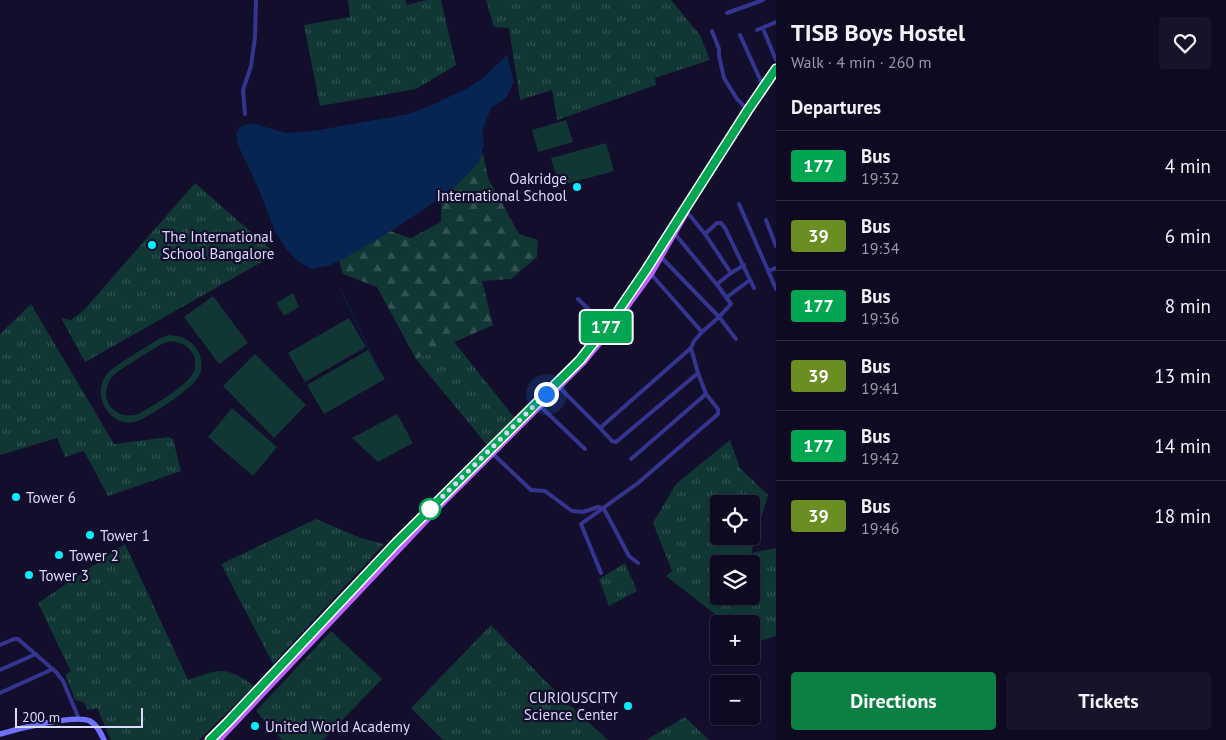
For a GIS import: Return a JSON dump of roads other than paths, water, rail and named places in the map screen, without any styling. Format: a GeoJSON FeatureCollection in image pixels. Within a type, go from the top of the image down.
{"type":"FeatureCollection","features":[{"type":"Feature","properties":{"kind":"main road"},"geometry":{"type":"LineString","coordinates":[[764,89],[776,69]]}},
{"type":"Feature","properties":{"kind":"main road"},"geometry":{"type":"LineString","coordinates":[[210,740],[396,543],[583,363],[608,328],[749,110],[776,73]]}},
{"type":"Feature","properties":{"kind":"main road"},"geometry":{"type":"LineString","coordinates":[[608,328],[651,274],[749,110]]}},
{"type":"Feature","properties":{"kind":"main road"},"geometry":{"type":"LineString","coordinates":[[219,740],[401,546],[541,406],[558,386]]}},
{"type":"Feature","properties":{"kind":"street"},"geometry":{"type":"LineString","coordinates":[[245,114],[243,90],[251,66],[255,37],[256,0]]}},
{"type":"Feature","properties":{"kind":"street"},"geometry":{"type":"LineString","coordinates":[[728,12],[763,0]]}},
{"type":"Feature","properties":{"kind":"street"},"geometry":{"type":"LineString","coordinates":[[757,30],[776,22]]}},
{"type":"Feature","properties":{"kind":"street"},"geometry":{"type":"LineString","coordinates":[[712,31],[719,49],[724,78],[737,99],[749,110]]}},
{"type":"Feature","properties":{"kind":"street"},"geometry":{"type":"LineString","coordinates":[[764,31],[776,60]]}},
{"type":"Feature","properties":{"kind":"street"},"geometry":{"type":"LineString","coordinates":[[740,35],[764,89]]}},
{"type":"Feature","properties":{"kind":"street"},"geometry":{"type":"LineString","coordinates":[[739,204],[776,289]]}},
{"type":"Feature","properties":{"kind":"street"},"geometry":{"type":"LineString","coordinates":[[687,212],[705,234],[730,273]]}},
{"type":"Feature","properties":{"kind":"street"},"geometry":{"type":"LineString","coordinates":[[766,220],[776,246]]}},
{"type":"Feature","properties":{"kind":"street"},"geometry":{"type":"LineString","coordinates":[[705,234],[717,223],[722,224],[754,288]]}},
{"type":"Feature","properties":{"kind":"street"},"geometry":{"type":"LineString","coordinates":[[600,428],[691,348],[702,332],[731,304],[717,284],[675,234]]}},
{"type":"Feature","properties":{"kind":"street"},"geometry":{"type":"LineString","coordinates":[[661,257],[719,317],[736,339]]}},
{"type":"Feature","properties":{"kind":"street"},"geometry":{"type":"LineString","coordinates":[[717,284],[730,273],[744,265]]}},
{"type":"Feature","properties":{"kind":"street"},"geometry":{"type":"LineString","coordinates":[[768,271],[776,268]]}},
{"type":"Feature","properties":{"kind":"street"},"geometry":{"type":"LineString","coordinates":[[651,274],[702,332]]}},
{"type":"Feature","properties":{"kind":"street"},"geometry":{"type":"LineString","coordinates":[[727,297],[750,280]]}},
{"type":"Feature","properties":{"kind":"street"},"geometry":{"type":"LineString","coordinates":[[578,299],[608,328]]}},
{"type":"Feature","properties":{"kind":"street"},"geometry":{"type":"LineString","coordinates":[[602,573],[581,524],[638,483],[718,414],[718,409],[706,394],[691,348]]}},
{"type":"Feature","properties":{"kind":"street"},"geometry":{"type":"LineString","coordinates":[[558,386],[612,441],[616,442],[698,372]]}},
{"type":"Feature","properties":{"kind":"street"},"geometry":{"type":"LineString","coordinates":[[631,459],[706,394]]}},
{"type":"Feature","properties":{"kind":"street"},"geometry":{"type":"LineString","coordinates":[[541,406],[585,449]]}},
{"type":"Feature","properties":{"kind":"street"},"geometry":{"type":"LineString","coordinates":[[493,454],[531,490],[539,489],[545,491],[569,510],[579,512],[596,507],[602,508]]}},
{"type":"Feature","properties":{"kind":"street"},"geometry":{"type":"LineString","coordinates":[[602,508],[629,556],[638,563]]}},
{"type":"Feature","properties":{"kind":"street"},"geometry":{"type":"LineString","coordinates":[[0,645],[18,639],[53,669],[63,681],[79,719]]}},
{"type":"Feature","properties":{"kind":"street"},"geometry":{"type":"LineString","coordinates":[[0,670],[36,654]]}},
{"type":"Feature","properties":{"kind":"street"},"geometry":{"type":"LineString","coordinates":[[0,693],[53,669]]}},
{"type":"Feature","properties":{"kind":"street"},"geometry":{"type":"LineString","coordinates":[[0,734],[79,719],[89,721],[95,725],[104,740]]}},
{"type":"Feature","properties":{"kind":"water"},"geometry":{"type":"Polygon","coordinates":[[[507,55],[514,82],[506,98],[491,108],[482,131],[484,145],[479,162],[451,191],[388,233],[328,266],[311,269],[298,261],[287,250],[275,232],[260,192],[238,145],[236,134],[240,127],[251,123],[286,133],[313,131],[409,114],[468,88],[484,77],[507,55]]]}},
{"type":"Feature","properties":{"kind":"waterway"},"geometry":{"type":"LineString","coordinates":[[341,290],[380,373]]}},
{"type":"Feature","properties":{"kind":"place","name":"Oakridge International School"},"geometry":{"type":"Point","coordinates":[577,187]}},
{"type":"Feature","properties":{"kind":"place","name":"The International School Bangalore"},"geometry":{"type":"Point","coordinates":[152,245]}},
{"type":"Feature","properties":{"kind":"place","name":"Tower 6"},"geometry":{"type":"Point","coordinates":[16,497]}},
{"type":"Feature","properties":{"kind":"place","name":"Tower 1"},"geometry":{"type":"Point","coordinates":[90,535]}},
{"type":"Feature","properties":{"kind":"place","name":"Tower 2"},"geometry":{"type":"Point","coordinates":[59,555]}},
{"type":"Feature","properties":{"kind":"place","name":"Tower 3"},"geometry":{"type":"Point","coordinates":[29,575]}},
{"type":"Feature","properties":{"kind":"place","name":"CURIOUSCITY Science Center"},"geometry":{"type":"Point","coordinates":[628,706]}},
{"type":"Feature","properties":{"kind":"place","name":"United World Academy"},"geometry":{"type":"Point","coordinates":[255,726]}}]}
